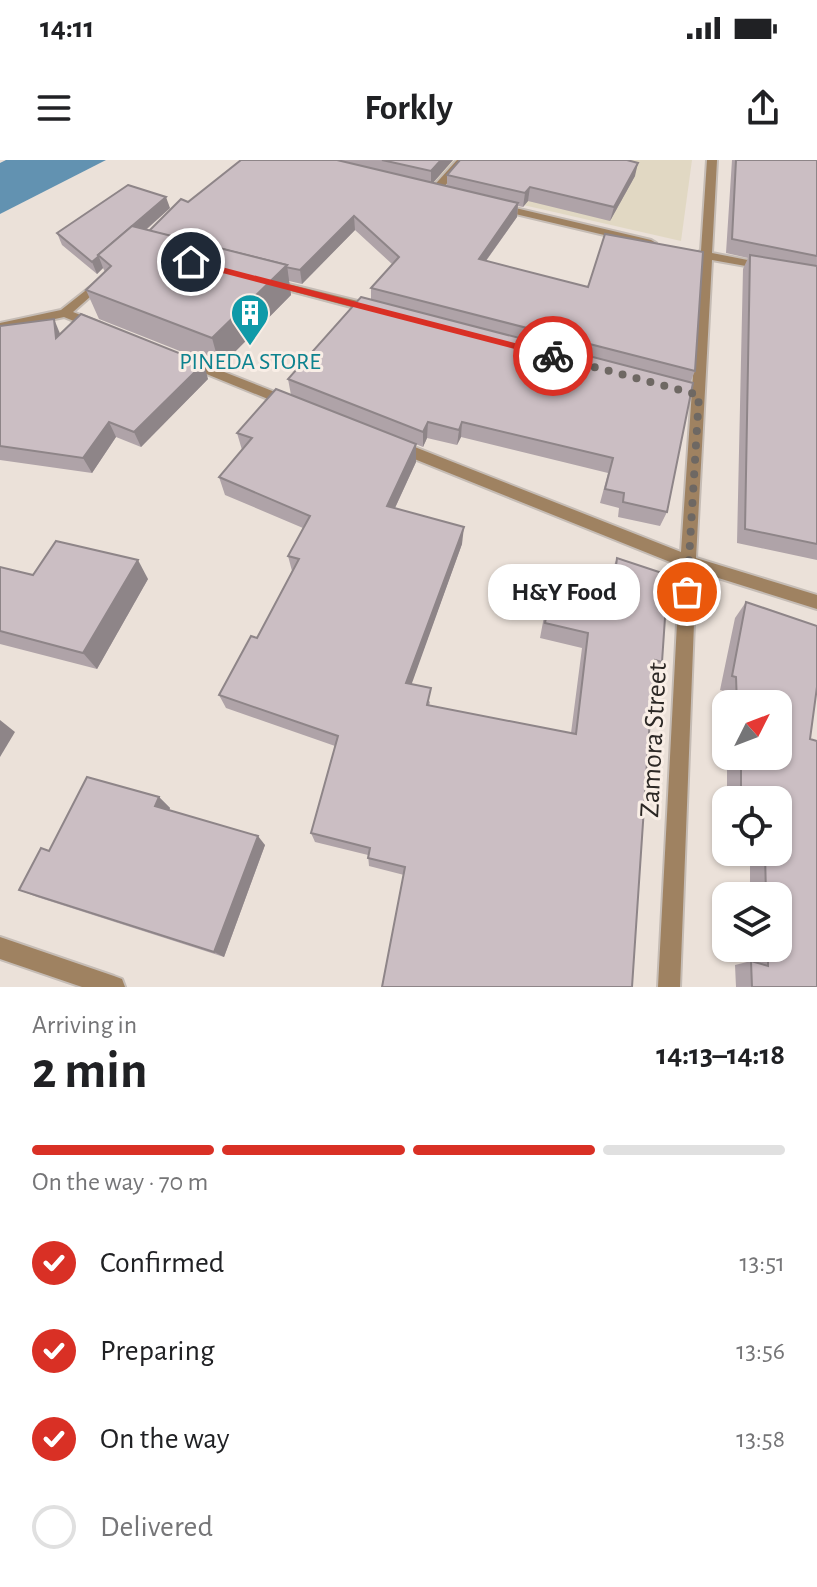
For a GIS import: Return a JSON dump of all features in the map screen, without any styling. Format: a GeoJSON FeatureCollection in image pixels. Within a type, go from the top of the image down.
{"type":"FeatureCollection","features":[{"type":"Feature","properties":{"kind":"street"},"geometry":{"type":"LineString","coordinates":[[434,192],[462,160]]}},
{"type":"Feature","properties":{"kind":"street","name":"Zamora Street"},"geometry":{"type":"LineString","coordinates":[[669,987],[698,254],[712,160]]}},
{"type":"Feature","properties":{"kind":"street"},"geometry":{"type":"LineString","coordinates":[[419,188],[449,196]]}},
{"type":"Feature","properties":{"kind":"street"},"geometry":{"type":"LineString","coordinates":[[479,203],[660,246]]}},
{"type":"Feature","properties":{"kind":"street"},"geometry":{"type":"LineString","coordinates":[[698,254],[775,268]]}},
{"type":"Feature","properties":{"kind":"street"},"geometry":{"type":"LineString","coordinates":[[0,327],[65,313],[118,267]]}},
{"type":"Feature","properties":{"kind":"street"},"geometry":{"type":"LineString","coordinates":[[253,278],[384,312]]}},
{"type":"Feature","properties":{"kind":"street"},"geometry":{"type":"LineString","coordinates":[[65,313],[110,331]]}},
{"type":"Feature","properties":{"kind":"street"},"geometry":{"type":"LineString","coordinates":[[169,354],[301,407]]}},
{"type":"Feature","properties":{"kind":"street"},"geometry":{"type":"LineString","coordinates":[[375,437],[688,562],[817,602]]}},
{"type":"Feature","properties":{"kind":"street"},"geometry":{"type":"LineString","coordinates":[[0,948],[114,987]]}},
{"type":"Feature","properties":{"kind":"shaded area"},"geometry":{"type":"Polygon","coordinates":[[[447,160],[692,160],[681,241],[427,183],[447,160]]]}},
{"type":"Feature","properties":{"kind":"water"},"geometry":{"type":"Polygon","coordinates":[[[6,160],[106,160],[0,214],[0,163],[6,160]]]}},
{"type":"Feature","properties":{"kind":"building"},"geometry":{"type":"Polygon","coordinates":[[[241,160],[337,160],[518,203],[479,259],[588,287],[605,234],[703,252],[695,371],[371,288],[399,257],[354,216],[300,270],[149,231],[181,199],[188,202],[241,160]]]}},
{"type":"Feature","properties":{"kind":"building"},"geometry":{"type":"Polygon","coordinates":[[[382,160],[441,160],[431,171],[382,160]]]}},
{"type":"Feature","properties":{"kind":"building"},"geometry":{"type":"Polygon","coordinates":[[[460,160],[627,160],[638,163],[614,207],[530,187],[525,193],[447,175],[460,160]]]}},
{"type":"Feature","properties":{"kind":"building"},"geometry":{"type":"Polygon","coordinates":[[[736,160],[817,160],[817,256],[732,239],[736,160]]]}},
{"type":"Feature","properties":{"kind":"building"},"geometry":{"type":"Polygon","coordinates":[[[128,185],[166,197],[92,262],[57,233],[128,185]]]}},
{"type":"Feature","properties":{"kind":"building"},"geometry":{"type":"Polygon","coordinates":[[[132,226],[287,265],[212,338],[86,290],[111,266],[98,255],[132,226]]]}},
{"type":"Feature","properties":{"kind":"building"},"geometry":{"type":"Polygon","coordinates":[[[750,255],[817,266],[817,544],[745,529],[750,255]]]}},
{"type":"Feature","properties":{"kind":"building"},"geometry":{"type":"Polygon","coordinates":[[[361,297],[693,383],[667,512],[623,502],[624,493],[605,489],[613,458],[462,422],[459,430],[428,422],[423,432],[288,379],[361,297]]]}},
{"type":"Feature","properties":{"kind":"building"},"geometry":{"type":"Polygon","coordinates":[[[81,314],[204,363],[134,432],[109,422],[83,458],[0,446],[0,326],[54,319],[56,338],[81,314]]]}},
{"type":"Feature","properties":{"kind":"building"},"geometry":{"type":"Polygon","coordinates":[[[276,389],[416,444],[387,506],[464,527],[406,683],[431,688],[427,705],[576,734],[588,633],[545,623],[553,578],[613,590],[617,558],[662,573],[660,602],[666,603],[662,662],[655,660],[632,987],[382,987],[405,867],[368,858],[370,848],[311,833],[338,736],[219,695],[251,636],[257,638],[299,559],[288,556],[310,516],[219,477],[252,438],[237,433],[276,389]]]}},
{"type":"Feature","properties":{"kind":"building"},"geometry":{"type":"Polygon","coordinates":[[[56,541],[138,560],[83,653],[0,631],[0,567],[33,575],[56,541]]]}},
{"type":"Feature","properties":{"kind":"building"},"geometry":{"type":"Polygon","coordinates":[[[746,602],[817,626],[817,687],[810,739],[817,741],[817,987],[752,987],[751,962],[768,966],[768,962],[792,962],[792,882],[766,882],[765,866],[792,866],[792,786],[741,786],[741,770],[792,770],[792,690],[736,690],[736,677],[732,676],[746,602]]]}},
{"type":"Feature","properties":{"kind":"building"},"geometry":{"type":"Polygon","coordinates":[[[87,777],[159,797],[155,806],[258,836],[214,952],[19,890],[41,848],[49,851],[87,777]]]}},
{"type":"Feature","properties":{"kind":"way so far"},"geometry":{"type":"LineString","coordinates":[[553,356],[699,395],[687,592]]}},
{"type":"Feature","properties":{"kind":"place","name":"PINEDA STORE"},"geometry":{"type":"Point","coordinates":[250,347]}},
{"type":"Feature","properties":{"kind":"place","name":"H&Y Food"},"geometry":{"type":"Point","coordinates":[687,592]}},
{"type":"Feature","properties":{"kind":"route"},"geometry":{"type":"LineString","coordinates":[[191,262],[553,356]]}}]}
